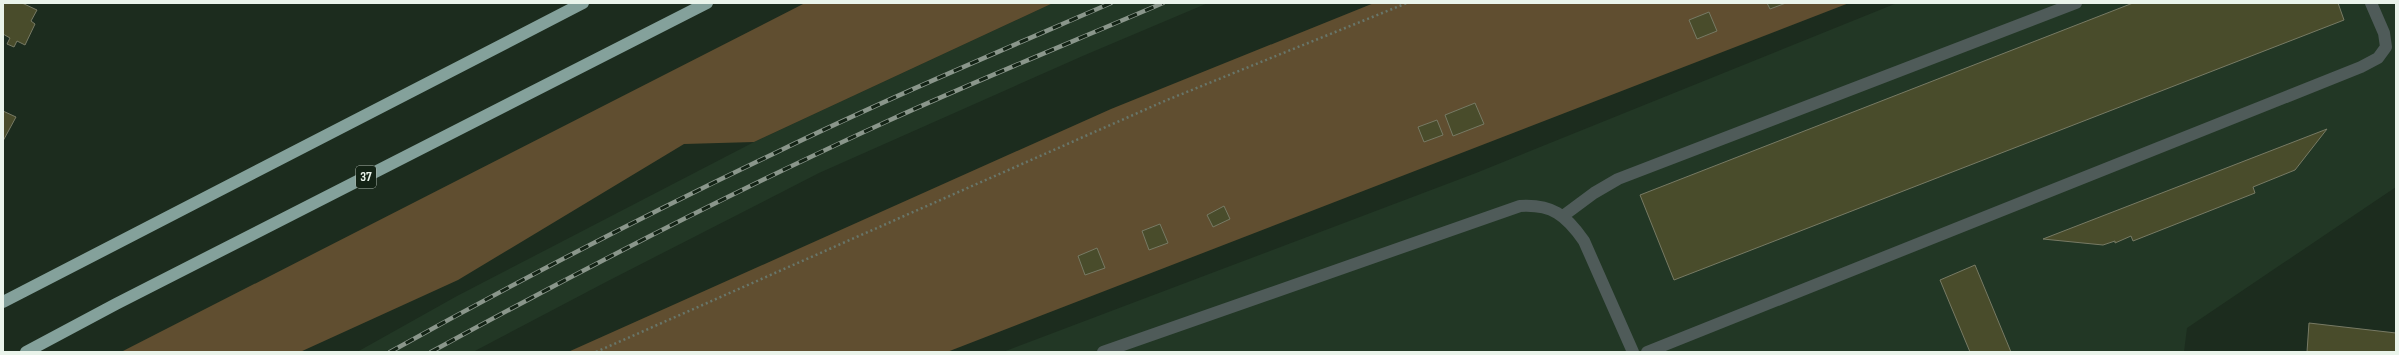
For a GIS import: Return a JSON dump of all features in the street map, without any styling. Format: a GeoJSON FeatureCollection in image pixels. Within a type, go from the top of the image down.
{"type":"FeatureCollection","features":[{"type":"Feature","properties":{"kind":"highway"},"geometry":{"type":"LineString","coordinates":[[3,302],[583,3]]}},
{"type":"Feature","properties":{"kind":"highway","name":"37"},"geometry":{"type":"LineString","coordinates":[[26,352],[707,3]]}},
{"type":"Feature","properties":{"kind":"lane"},"geometry":{"type":"LineString","coordinates":[[1563,216],[1594,192],[1618,179],[2076,3]]}},
{"type":"Feature","properties":{"kind":"lane"},"geometry":{"type":"LineString","coordinates":[[1647,352],[2362,68],[2378,58],[2386,47],[2385,37],[2372,3]]}},
{"type":"Feature","properties":{"kind":"lane"},"geometry":{"type":"LineString","coordinates":[[1103,352],[1520,206],[1536,205],[1550,208],[1563,216],[1574,226],[1584,240],[1633,352]]}},
{"type":"Feature","properties":{"kind":"path"},"geometry":{"type":"LineString","coordinates":[[596,352],[1167,100],[1407,3]]}},
{"type":"Feature","properties":{"kind":"shaded area"},"geometry":{"type":"Polygon","coordinates":[[[805,3],[1053,3],[754,142],[684,144],[458,280],[300,352],[121,352],[805,3]]]}},
{"type":"Feature","properties":{"kind":"shaded area"},"geometry":{"type":"Polygon","coordinates":[[[1053,3],[1208,3],[1085,55],[819,173],[473,352],[357,352],[457,296],[754,142],[1053,3]]]}},
{"type":"Feature","properties":{"kind":"shaded area"},"geometry":{"type":"Polygon","coordinates":[[[1374,3],[1849,3],[947,352],[568,352],[1111,109],[1374,3]]]}},
{"type":"Feature","properties":{"kind":"shaded area"},"geometry":{"type":"Polygon","coordinates":[[[1897,3],[2396,3],[2396,187],[2187,328],[2184,352],[1003,352],[1476,173],[1897,3]]]}},
{"type":"Feature","properties":{"kind":"building"},"geometry":{"type":"Polygon","coordinates":[[[3,3],[22,3],[37,10],[31,21],[35,24],[25,45],[17,41],[14,47],[7,44],[10,38],[3,34],[3,3]]]}},
{"type":"Feature","properties":{"kind":"building"},"geometry":{"type":"Polygon","coordinates":[[[1767,3],[1786,3],[1770,9],[1767,3]]]}},
{"type":"Feature","properties":{"kind":"building"},"geometry":{"type":"Polygon","coordinates":[[[2133,3],[2338,3],[2344,20],[1674,280],[1640,195],[2133,3]]]}},
{"type":"Feature","properties":{"kind":"building"},"geometry":{"type":"Polygon","coordinates":[[[1709,12],[1717,31],[1697,39],[1689,20],[1709,12]]]}},
{"type":"Feature","properties":{"kind":"building"},"geometry":{"type":"Polygon","coordinates":[[[1475,103],[1484,124],[1453,136],[1445,115],[1475,103]]]}},
{"type":"Feature","properties":{"kind":"building"},"geometry":{"type":"Polygon","coordinates":[[[3,111],[16,117],[3,141],[3,111]]]}},
{"type":"Feature","properties":{"kind":"building"},"geometry":{"type":"Polygon","coordinates":[[[1437,120],[1443,135],[1424,142],[1418,127],[1437,120]]]}},
{"type":"Feature","properties":{"kind":"building"},"geometry":{"type":"Polygon","coordinates":[[[2327,129],[2295,170],[2253,187],[2255,193],[2133,241],[2131,236],[2115,243],[2115,241],[2103,245],[2043,239],[2327,129]]]}},
{"type":"Feature","properties":{"kind":"building"},"geometry":{"type":"Polygon","coordinates":[[[1224,206],[1230,219],[1213,227],[1207,215],[1224,206]]]}},
{"type":"Feature","properties":{"kind":"building"},"geometry":{"type":"Polygon","coordinates":[[[1160,224],[1168,243],[1149,250],[1142,231],[1160,224]]]}},
{"type":"Feature","properties":{"kind":"building"},"geometry":{"type":"Polygon","coordinates":[[[1097,248],[1105,268],[1085,275],[1078,256],[1097,248]]]}},
{"type":"Feature","properties":{"kind":"building"},"geometry":{"type":"Polygon","coordinates":[[[1975,265],[2011,352],[1970,352],[1940,280],[1975,265]]]}},
{"type":"Feature","properties":{"kind":"building"},"geometry":{"type":"Polygon","coordinates":[[[2309,323],[2396,333],[2396,352],[2307,352],[2309,323]]]}},
{"type":"Feature","properties":{"kind":"railway"},"geometry":{"type":"LineString","coordinates":[[390,352],[580,250],[724,177],[899,95],[1111,3]]}},
{"type":"Feature","properties":{"kind":"railway"},"geometry":{"type":"LineString","coordinates":[[431,352],[601,261],[832,147],[992,75],[1163,3]]}}]}
